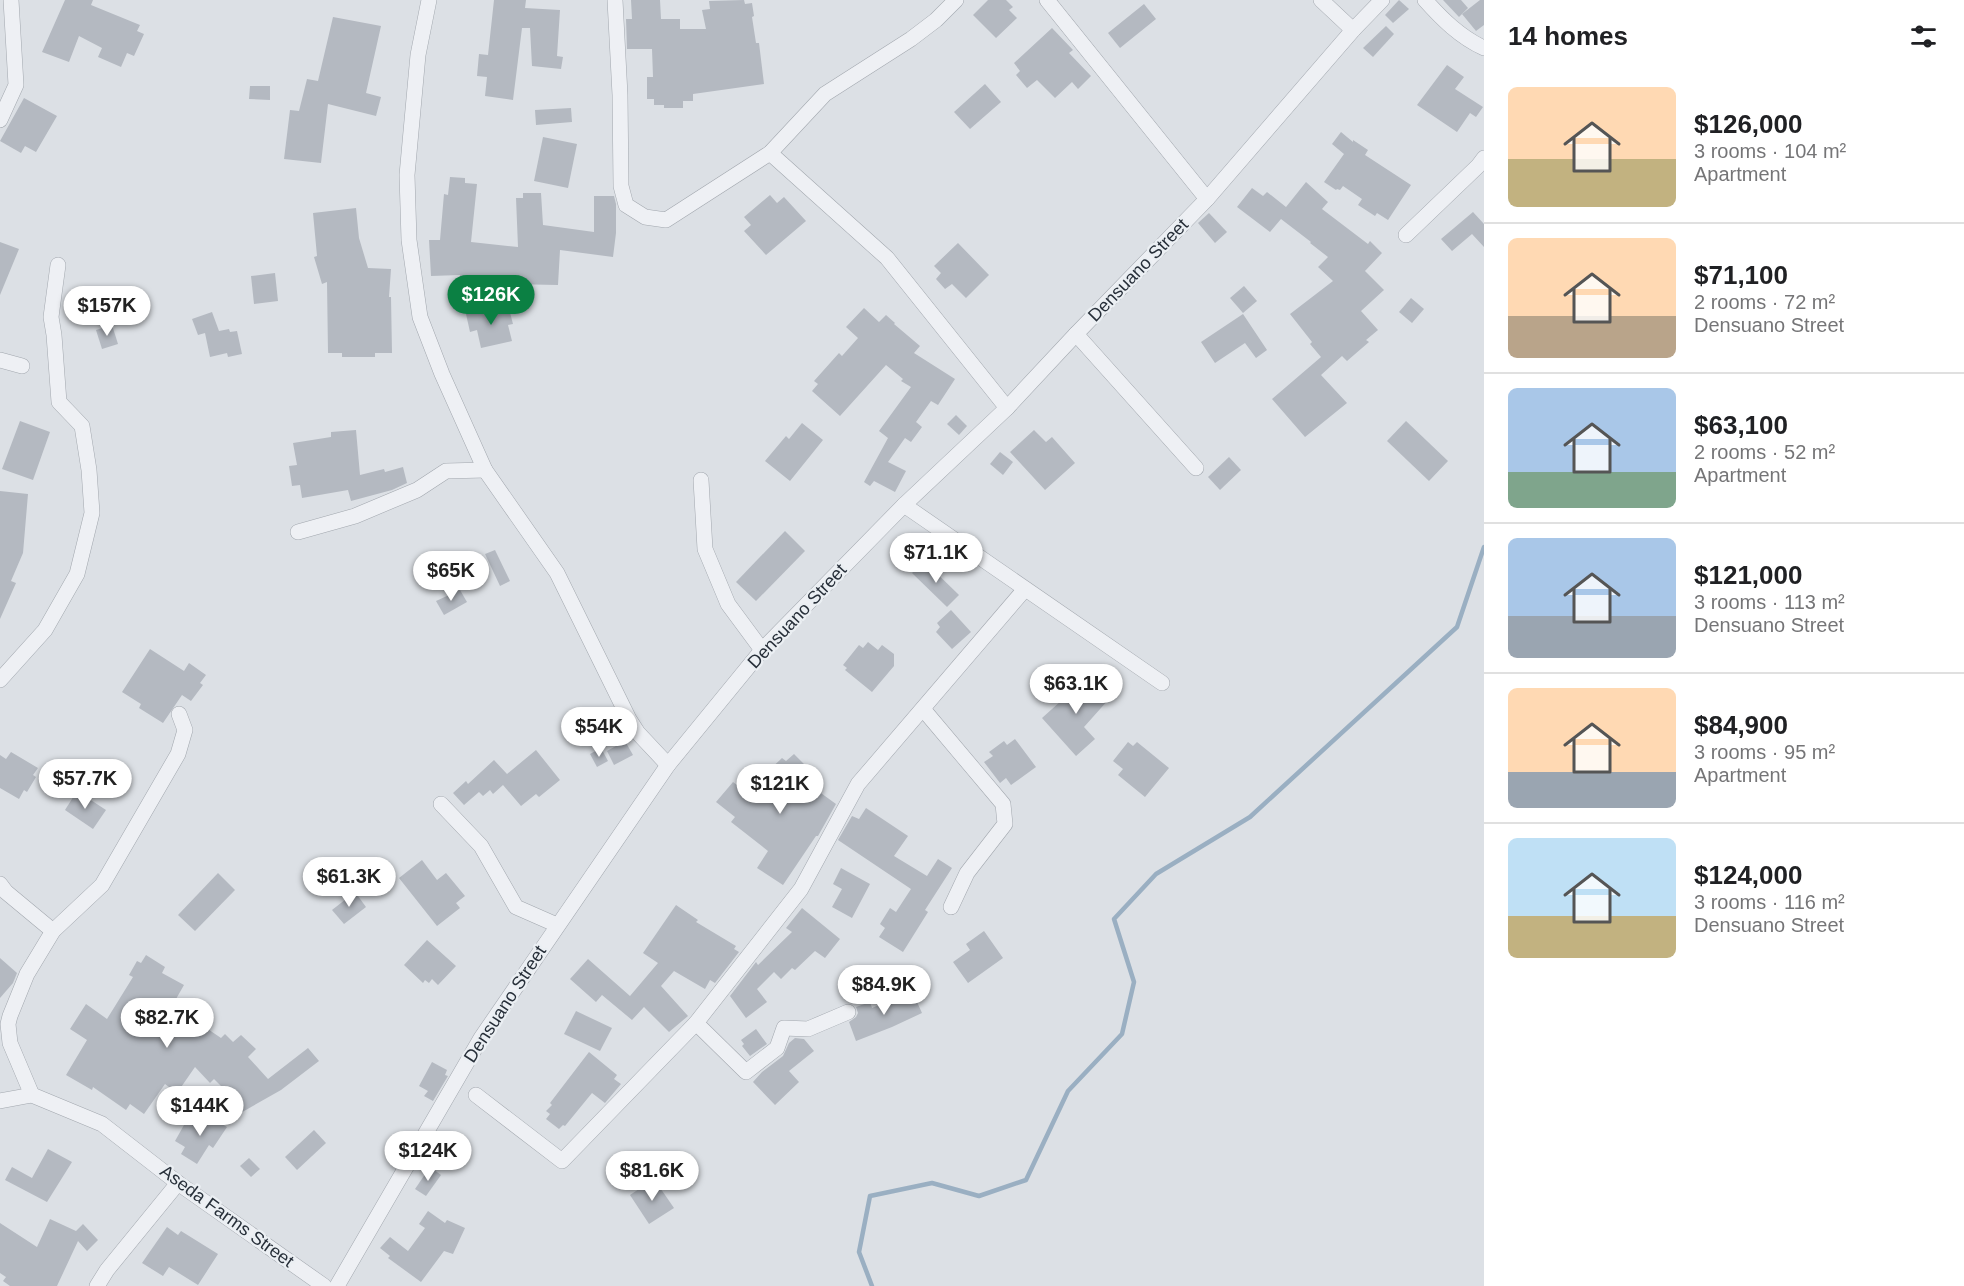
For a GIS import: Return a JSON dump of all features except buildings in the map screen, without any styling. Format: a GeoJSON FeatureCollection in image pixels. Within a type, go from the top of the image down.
{"type":"FeatureCollection","features":[{"type":"Feature","properties":{"kind":"street"},"geometry":{"type":"LineString","coordinates":[[0,120],[16,85],[11,0]]}},
{"type":"Feature","properties":{"kind":"street"},"geometry":{"type":"LineString","coordinates":[[429,0],[418,55],[407,175],[409,240],[420,317],[442,374],[485,470],[557,573],[629,719],[638,733],[668,765]]}},
{"type":"Feature","properties":{"kind":"street"},"geometry":{"type":"LineString","coordinates":[[615,0],[621,95],[621,186],[626,205],[645,217],[666,220],[770,153],[825,94],[911,39],[936,20],[956,0]]}},
{"type":"Feature","properties":{"kind":"street"},"geometry":{"type":"LineString","coordinates":[[1047,0],[1207,199]]}},
{"type":"Feature","properties":{"kind":"street"},"geometry":{"type":"LineString","coordinates":[[1321,0],[1353,30]]}},
{"type":"Feature","properties":{"kind":"street","name":"Densuano Street"},"geometry":{"type":"LineString","coordinates":[[337,1286],[481,1038],[668,765],[762,650],[904,505],[1007,408],[1207,199],[1353,30],[1382,0]]}},
{"type":"Feature","properties":{"kind":"street"},"geometry":{"type":"LineString","coordinates":[[1425,0],[1447,24],[1484,48]]}},
{"type":"Feature","properties":{"kind":"street"},"geometry":{"type":"LineString","coordinates":[[770,153],[887,258],[1007,408]]}},
{"type":"Feature","properties":{"kind":"street"},"geometry":{"type":"LineString","coordinates":[[1406,235],[1484,158]]}},
{"type":"Feature","properties":{"kind":"street"},"geometry":{"type":"LineString","coordinates":[[0,680],[45,630],[77,574],[92,513],[89,470],[82,426],[59,402],[51,317],[58,265]]}},
{"type":"Feature","properties":{"kind":"street"},"geometry":{"type":"LineString","coordinates":[[1076,334],[1196,468]]}},
{"type":"Feature","properties":{"kind":"street"},"geometry":{"type":"LineString","coordinates":[[0,360],[22,366]]}},
{"type":"Feature","properties":{"kind":"street"},"geometry":{"type":"LineString","coordinates":[[298,532],[355,516],[417,490],[446,471],[485,470]]}},
{"type":"Feature","properties":{"kind":"street"},"geometry":{"type":"LineString","coordinates":[[701,480],[705,549],[728,604],[762,650]]}},
{"type":"Feature","properties":{"kind":"street"},"geometry":{"type":"LineString","coordinates":[[904,505],[1162,683]]}},
{"type":"Feature","properties":{"kind":"street"},"geometry":{"type":"LineString","coordinates":[[476,1095],[562,1161],[696,1023],[801,889],[858,784],[1025,589]]}},
{"type":"Feature","properties":{"kind":"street"},"geometry":{"type":"LineString","coordinates":[[923,709],[1003,804],[1005,824],[967,873],[951,907]]}},
{"type":"Feature","properties":{"kind":"street"},"geometry":{"type":"LineString","coordinates":[[0,1101],[32,1095],[10,1043],[8,1023],[27,974],[54,931],[102,885],[178,754],[185,730],[179,714]]}},
{"type":"Feature","properties":{"kind":"street"},"geometry":{"type":"LineString","coordinates":[[441,804],[481,846],[516,908],[557,926]]}},
{"type":"Feature","properties":{"kind":"street"},"geometry":{"type":"LineString","coordinates":[[0,884],[6,892],[54,931]]}},
{"type":"Feature","properties":{"kind":"street"},"geometry":{"type":"LineString","coordinates":[[696,1023],[746,1072],[777,1048],[784,1028],[808,1029],[848,1012]]}},
{"type":"Feature","properties":{"kind":"street","name":"Aseda Farms Street"},"geometry":{"type":"LineString","coordinates":[[32,1095],[102,1124],[178,1183],[324,1286]]}},
{"type":"Feature","properties":{"kind":"street"},"geometry":{"type":"LineString","coordinates":[[97,1286],[107,1270],[178,1183]]}},
{"type":"Feature","properties":{"kind":"waterway"},"geometry":{"type":"LineString","coordinates":[[872,1286],[859,1252],[870,1196],[932,1183],[979,1196],[1026,1180],[1068,1091],[1122,1034],[1134,982],[1114,919],[1156,874],[1250,817],[1457,627],[1484,547]]}}]}
